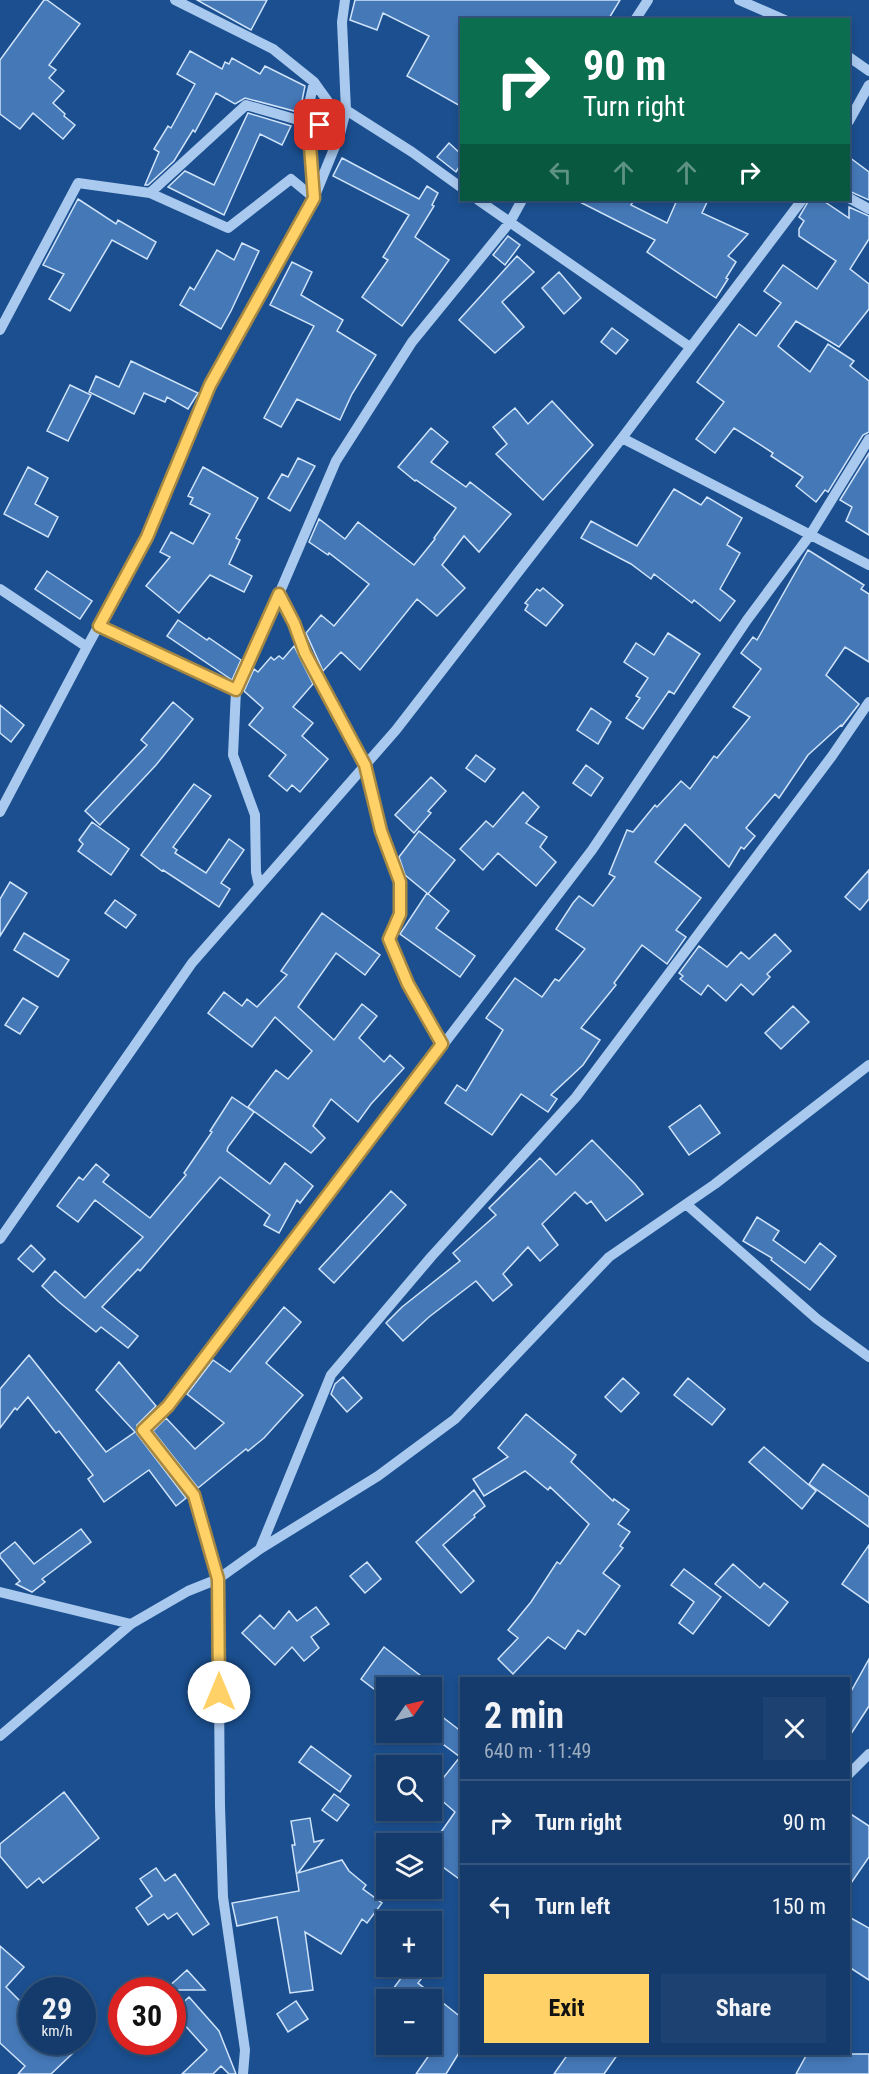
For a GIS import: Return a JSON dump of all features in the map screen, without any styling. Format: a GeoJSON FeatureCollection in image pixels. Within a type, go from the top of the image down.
{"type":"FeatureCollection","features":[{"type":"Feature","properties":{"kind":"street"},"geometry":{"type":"LineString","coordinates":[[175,0],[273,49],[314,82],[329,103],[310,146],[314,198]]}},
{"type":"Feature","properties":{"kind":"street"},"geometry":{"type":"LineString","coordinates":[[0,812],[147,537],[210,385],[314,198],[340,134],[346,110],[342,22],[345,0]]}},
{"type":"Feature","properties":{"kind":"street"},"geometry":{"type":"LineString","coordinates":[[636,18],[648,0]]}},
{"type":"Feature","properties":{"kind":"street"},"geometry":{"type":"LineString","coordinates":[[739,0],[780,18]]}},
{"type":"Feature","properties":{"kind":"street"},"geometry":{"type":"LineString","coordinates":[[850,58],[869,71]]}},
{"type":"Feature","properties":{"kind":"street"},"geometry":{"type":"LineString","coordinates":[[150,193],[246,105],[305,122],[314,82]]}},
{"type":"Feature","properties":{"kind":"street"},"geometry":{"type":"LineString","coordinates":[[850,119],[869,85]]}},
{"type":"Feature","properties":{"kind":"street"},"geometry":{"type":"LineString","coordinates":[[346,110],[412,152],[460,187]]}},
{"type":"Feature","properties":{"kind":"street"},"geometry":{"type":"LineString","coordinates":[[0,330],[78,183],[150,193],[228,228],[291,179],[314,198]]}},
{"type":"Feature","properties":{"kind":"street"},"geometry":{"type":"LineString","coordinates":[[850,199],[869,209]]}},
{"type":"Feature","properties":{"kind":"street"},"geometry":{"type":"LineString","coordinates":[[479,201],[690,347]]}},
{"type":"Feature","properties":{"kind":"street"},"geometry":{"type":"LineString","coordinates":[[259,886],[256,872],[255,815],[232,755],[236,690],[336,461],[412,342],[510,222],[521,201]]}},
{"type":"Feature","properties":{"kind":"street"},"geometry":{"type":"LineString","coordinates":[[0,1239],[192,963],[396,730],[622,438],[801,201]]}},
{"type":"Feature","properties":{"kind":"street"},"geometry":{"type":"LineString","coordinates":[[622,438],[869,565]]}},
{"type":"Feature","properties":{"kind":"street"},"geometry":{"type":"LineString","coordinates":[[243,2074],[245,2050],[222,1898],[218,1579],[194,1495],[143,1430],[168,1406],[592,850],[747,620],[810,535],[869,439]]}},
{"type":"Feature","properties":{"kind":"street"},"geometry":{"type":"LineString","coordinates":[[0,589],[87,647]]}},
{"type":"Feature","properties":{"kind":"street"},"geometry":{"type":"LineString","coordinates":[[279,594],[294,623],[305,653],[365,765],[381,831],[400,882],[400,914],[389,939],[408,984],[442,1044]]}},
{"type":"Feature","properties":{"kind":"street"},"geometry":{"type":"LineString","coordinates":[[99,626],[236,690]]}},
{"type":"Feature","properties":{"kind":"street"},"geometry":{"type":"LineString","coordinates":[[260,1549],[331,1376],[431,1257],[576,1097],[832,756],[869,702]]}},
{"type":"Feature","properties":{"kind":"street"},"geometry":{"type":"LineString","coordinates":[[0,1736],[131,1624],[189,1591],[218,1579],[260,1549],[378,1476],[455,1419],[609,1257],[724,1177],[869,1065]]}},
{"type":"Feature","properties":{"kind":"street"},"geometry":{"type":"LineString","coordinates":[[686,1204],[817,1319],[869,1357]]}},
{"type":"Feature","properties":{"kind":"street"},"geometry":{"type":"LineString","coordinates":[[0,1592],[131,1624]]}},
{"type":"Feature","properties":{"kind":"street"},"geometry":{"type":"LineString","coordinates":[[850,1773],[869,1754]]}},
{"type":"Feature","properties":{"kind":"building"},"geometry":{"type":"Polygon","coordinates":[[[44,0],[80,24],[49,65],[56,70],[49,78],[64,91],[53,103],[75,125],[63,139],[33,113],[20,129],[0,114],[0,60],[44,0]]]}},
{"type":"Feature","properties":{"kind":"building"},"geometry":{"type":"Polygon","coordinates":[[[197,0],[267,0],[251,30],[197,0]]]}},
{"type":"Feature","properties":{"kind":"building"},"geometry":{"type":"Polygon","coordinates":[[[355,0],[620,0],[609,18],[460,18],[460,106],[407,76],[429,36],[383,13],[377,30],[350,20],[355,0]]]}},
{"type":"Feature","properties":{"kind":"building"},"geometry":{"type":"Polygon","coordinates":[[[190,51],[222,69],[225,62],[229,64],[232,58],[260,74],[265,66],[305,86],[301,106],[298,112],[245,98],[235,104],[216,93],[195,132],[193,130],[174,161],[148,185],[145,185],[159,152],[154,149],[168,126],[171,128],[195,84],[177,74],[190,51]]]}},
{"type":"Feature","properties":{"kind":"building"},"geometry":{"type":"Polygon","coordinates":[[[248,113],[291,126],[282,145],[260,134],[224,215],[168,187],[185,171],[214,185],[248,113]]]}},
{"type":"Feature","properties":{"kind":"building"},"geometry":{"type":"Polygon","coordinates":[[[449,143],[460,153],[460,165],[456,172],[437,157],[449,143]]]}},
{"type":"Feature","properties":{"kind":"building"},"geometry":{"type":"Polygon","coordinates":[[[342,158],[419,199],[427,186],[438,193],[432,205],[434,206],[415,237],[449,260],[402,326],[362,297],[388,260],[383,257],[409,215],[333,176],[342,158]]]}},
{"type":"Feature","properties":{"kind":"building"},"geometry":{"type":"Polygon","coordinates":[[[850,158],[869,172],[869,200],[850,191],[850,158]]]}},
{"type":"Feature","properties":{"kind":"building"},"geometry":{"type":"Polygon","coordinates":[[[78,199],[116,224],[118,220],[156,242],[147,259],[112,240],[70,311],[49,299],[64,274],[43,265],[78,199]]]}},
{"type":"Feature","properties":{"kind":"building"},"geometry":{"type":"Polygon","coordinates":[[[578,201],[633,201],[631,205],[667,223],[677,201],[708,201],[702,213],[748,234],[728,256],[736,262],[716,298],[647,252],[655,240],[578,201]]]}},
{"type":"Feature","properties":{"kind":"building"},"geometry":{"type":"Polygon","coordinates":[[[808,201],[824,201],[849,218],[849,207],[869,216],[869,239],[850,269],[869,284],[869,309],[839,347],[796,321],[778,346],[810,372],[828,344],[854,361],[850,366],[869,381],[869,432],[863,435],[828,492],[825,490],[816,502],[796,486],[803,477],[771,456],[773,453],[734,428],[715,453],[696,439],[724,402],[697,382],[739,324],[756,336],[781,303],[764,291],[783,265],[817,289],[836,261],[799,236],[799,229],[804,221],[799,217],[808,201]]]}},
{"type":"Feature","properties":{"kind":"building"},"geometry":{"type":"Polygon","coordinates":[[[508,236],[520,245],[505,265],[493,255],[508,236]]]}},
{"type":"Feature","properties":{"kind":"building"},"geometry":{"type":"Polygon","coordinates":[[[242,243],[259,251],[221,329],[180,305],[190,287],[194,290],[217,250],[234,260],[242,243]]]}},
{"type":"Feature","properties":{"kind":"building"},"geometry":{"type":"Polygon","coordinates":[[[517,256],[534,272],[502,302],[524,327],[495,353],[459,320],[517,256]]]}},
{"type":"Feature","properties":{"kind":"building"},"geometry":{"type":"Polygon","coordinates":[[[292,262],[312,272],[301,295],[343,320],[337,331],[376,355],[352,394],[340,420],[297,399],[281,427],[264,418],[314,326],[270,305],[292,262]]]}},
{"type":"Feature","properties":{"kind":"building"},"geometry":{"type":"Polygon","coordinates":[[[559,272],[581,298],[564,314],[542,288],[559,272]]]}},
{"type":"Feature","properties":{"kind":"building"},"geometry":{"type":"Polygon","coordinates":[[[612,328],[628,340],[616,354],[601,342],[612,328]]]}},
{"type":"Feature","properties":{"kind":"building"},"geometry":{"type":"Polygon","coordinates":[[[131,361],[198,393],[188,409],[167,397],[165,402],[144,393],[134,414],[89,392],[96,376],[119,387],[131,361]]]}},
{"type":"Feature","properties":{"kind":"building"},"geometry":{"type":"Polygon","coordinates":[[[70,385],[91,395],[68,441],[47,431],[70,385]]]}},
{"type":"Feature","properties":{"kind":"building"},"geometry":{"type":"Polygon","coordinates":[[[552,401],[593,445],[543,500],[496,454],[507,444],[493,427],[515,408],[528,424],[552,401]]]}},
{"type":"Feature","properties":{"kind":"building"},"geometry":{"type":"Polygon","coordinates":[[[431,428],[448,442],[431,462],[466,487],[470,482],[511,514],[479,552],[464,536],[442,565],[465,588],[437,616],[417,599],[360,670],[341,652],[323,671],[306,633],[321,615],[334,626],[369,584],[329,553],[328,555],[309,542],[319,519],[345,539],[358,522],[414,565],[456,508],[398,467],[431,428]]]}},
{"type":"Feature","properties":{"kind":"building"},"geometry":{"type":"Polygon","coordinates":[[[869,453],[869,535],[846,521],[852,507],[840,500],[869,453]]]}},
{"type":"Feature","properties":{"kind":"building"},"geometry":{"type":"Polygon","coordinates":[[[298,458],[315,466],[290,511],[268,498],[282,474],[288,477],[298,458]]]}},
{"type":"Feature","properties":{"kind":"building"},"geometry":{"type":"Polygon","coordinates":[[[28,467],[48,478],[35,504],[58,517],[48,537],[4,514],[28,467]]]}},
{"type":"Feature","properties":{"kind":"building"},"geometry":{"type":"Polygon","coordinates":[[[203,467],[258,498],[236,538],[240,540],[229,564],[252,576],[244,592],[210,575],[179,613],[146,586],[170,557],[160,552],[171,532],[193,544],[210,514],[190,504],[193,498],[188,496],[203,467]]]}},
{"type":"Feature","properties":{"kind":"building"},"geometry":{"type":"Polygon","coordinates":[[[674,489],[701,505],[707,497],[742,518],[727,545],[740,553],[720,589],[735,601],[720,621],[694,600],[692,603],[654,574],[651,579],[631,564],[581,538],[591,521],[637,546],[674,489]]]}},
{"type":"Feature","properties":{"kind":"building"},"geometry":{"type":"Polygon","coordinates":[[[808,550],[864,585],[861,589],[869,594],[869,662],[845,647],[826,675],[859,704],[842,726],[808,755],[779,798],[775,794],[746,828],[755,836],[744,849],[741,847],[729,867],[685,824],[655,862],[701,898],[676,930],[686,937],[667,964],[642,945],[614,983],[616,985],[581,1028],[600,1040],[583,1065],[551,1095],[557,1099],[548,1112],[521,1094],[492,1135],[445,1103],[457,1085],[466,1091],[503,1030],[486,1018],[515,978],[542,997],[555,979],[559,981],[585,949],[556,929],[573,903],[579,896],[593,906],[615,877],[609,874],[627,830],[633,832],[655,805],[657,807],[681,781],[690,789],[714,756],[717,758],[750,717],[733,707],[761,669],[741,653],[753,637],[757,640],[808,550]]]}},
{"type":"Feature","properties":{"kind":"building"},"geometry":{"type":"Polygon","coordinates":[[[47,571],[92,601],[80,619],[35,589],[47,571]]]}},
{"type":"Feature","properties":{"kind":"building"},"geometry":{"type":"Polygon","coordinates":[[[543,588],[563,605],[546,626],[525,610],[528,605],[525,603],[537,589],[540,591],[543,588]]]}},
{"type":"Feature","properties":{"kind":"building"},"geometry":{"type":"Polygon","coordinates":[[[178,620],[241,660],[232,680],[167,636],[178,620]]]}},
{"type":"Feature","properties":{"kind":"building"},"geometry":{"type":"Polygon","coordinates":[[[668,633],[700,654],[674,694],[669,691],[643,729],[626,718],[640,698],[636,696],[648,678],[624,662],[636,643],[654,655],[668,633]]]}},
{"type":"Feature","properties":{"kind":"building"},"geometry":{"type":"Polygon","coordinates":[[[294,646],[313,684],[293,707],[313,723],[302,736],[328,759],[300,792],[292,785],[287,791],[269,776],[286,755],[249,725],[263,708],[244,691],[254,669],[258,672],[271,657],[274,660],[279,656],[283,659],[294,646]]]}},
{"type":"Feature","properties":{"kind":"building"},"geometry":{"type":"Polygon","coordinates":[[[173,702],[193,719],[156,765],[100,825],[85,811],[147,745],[141,740],[173,702]]]}},
{"type":"Feature","properties":{"kind":"building"},"geometry":{"type":"Polygon","coordinates":[[[0,705],[24,725],[11,742],[0,733],[0,705]]]}},
{"type":"Feature","properties":{"kind":"building"},"geometry":{"type":"Polygon","coordinates":[[[591,708],[611,722],[598,744],[577,730],[591,708]]]}},
{"type":"Feature","properties":{"kind":"building"},"geometry":{"type":"Polygon","coordinates":[[[476,755],[495,769],[485,782],[466,768],[476,755]]]}},
{"type":"Feature","properties":{"kind":"building"},"geometry":{"type":"Polygon","coordinates":[[[586,765],[603,778],[591,796],[573,783],[586,765]]]}},
{"type":"Feature","properties":{"kind":"building"},"geometry":{"type":"Polygon","coordinates":[[[431,777],[446,791],[428,811],[431,813],[414,833],[395,815],[431,777]]]}},
{"type":"Feature","properties":{"kind":"building"},"geometry":{"type":"Polygon","coordinates":[[[194,784],[211,796],[173,847],[177,850],[175,853],[206,873],[229,839],[244,850],[221,883],[230,889],[219,907],[141,855],[194,784]]]}},
{"type":"Feature","properties":{"kind":"building"},"geometry":{"type":"Polygon","coordinates":[[[523,792],[539,807],[526,823],[547,837],[540,847],[556,862],[536,886],[498,853],[483,870],[460,849],[486,821],[493,827],[523,792]]]}},
{"type":"Feature","properties":{"kind":"building"},"geometry":{"type":"Polygon","coordinates":[[[92,822],[129,849],[111,875],[78,851],[83,844],[79,840],[92,822]]]}},
{"type":"Feature","properties":{"kind":"building"},"geometry":{"type":"Polygon","coordinates":[[[419,831],[455,860],[428,894],[405,875],[399,857],[419,831]]]}},
{"type":"Feature","properties":{"kind":"building"},"geometry":{"type":"Polygon","coordinates":[[[869,870],[869,899],[860,910],[845,897],[869,870]]]}},
{"type":"Feature","properties":{"kind":"building"},"geometry":{"type":"Polygon","coordinates":[[[10,882],[27,893],[0,936],[0,899],[10,882]]]}},
{"type":"Feature","properties":{"kind":"building"},"geometry":{"type":"Polygon","coordinates":[[[427,893],[449,911],[436,928],[475,956],[460,977],[400,934],[427,893]]]}},
{"type":"Feature","properties":{"kind":"building"},"geometry":{"type":"Polygon","coordinates":[[[115,900],[136,915],[126,928],[105,913],[115,900]]]}},
{"type":"Feature","properties":{"kind":"building"},"geometry":{"type":"Polygon","coordinates":[[[322,913],[380,955],[365,975],[336,953],[298,1007],[334,1040],[362,1004],[377,1016],[359,1038],[384,1062],[390,1055],[404,1068],[358,1122],[331,1099],[313,1126],[325,1138],[311,1153],[248,1107],[276,1070],[288,1079],[312,1051],[275,1017],[252,1047],[208,1013],[224,992],[242,1006],[247,999],[257,1007],[287,975],[281,971],[322,913]]]}},
{"type":"Feature","properties":{"kind":"building"},"geometry":{"type":"Polygon","coordinates":[[[24,933],[69,960],[58,977],[14,950],[24,933]]]}},
{"type":"Feature","properties":{"kind":"building"},"geometry":{"type":"Polygon","coordinates":[[[775,934],[791,951],[767,974],[770,977],[753,995],[741,984],[726,1001],[708,985],[701,995],[680,979],[683,976],[679,973],[699,946],[727,967],[741,952],[749,959],[775,934]]]}},
{"type":"Feature","properties":{"kind":"building"},"geometry":{"type":"Polygon","coordinates":[[[23,998],[38,1007],[20,1034],[5,1025],[23,998]]]}},
{"type":"Feature","properties":{"kind":"building"},"geometry":{"type":"Polygon","coordinates":[[[793,1006],[809,1022],[781,1049],[765,1033],[793,1006]]]}},
{"type":"Feature","properties":{"kind":"building"},"geometry":{"type":"Polygon","coordinates":[[[232,1097],[254,1112],[227,1151],[270,1184],[285,1163],[313,1186],[300,1203],[297,1200],[279,1233],[264,1225],[270,1215],[220,1177],[140,1271],[138,1269],[102,1307],[138,1336],[128,1348],[101,1327],[96,1332],[42,1286],[55,1271],[85,1298],[143,1237],[95,1200],[78,1222],[57,1206],[79,1177],[83,1180],[96,1164],[109,1175],[103,1182],[150,1218],[186,1175],[184,1173],[232,1097]]]}},
{"type":"Feature","properties":{"kind":"building"},"geometry":{"type":"Polygon","coordinates":[[[700,1105],[720,1133],[689,1155],[669,1127],[700,1105]]]}},
{"type":"Feature","properties":{"kind":"building"},"geometry":{"type":"Polygon","coordinates":[[[592,1140],[643,1194],[606,1221],[591,1201],[587,1204],[575,1192],[542,1224],[558,1245],[540,1261],[528,1247],[503,1274],[512,1285],[493,1301],[476,1281],[429,1317],[403,1341],[386,1323],[402,1307],[460,1261],[453,1253],[496,1215],[489,1208],[540,1158],[556,1175],[592,1140]]]}},
{"type":"Feature","properties":{"kind":"building"},"geometry":{"type":"Polygon","coordinates":[[[391,1191],[406,1205],[334,1283],[319,1269],[391,1191]]]}},
{"type":"Feature","properties":{"kind":"building"},"geometry":{"type":"Polygon","coordinates":[[[757,1217],[779,1231],[773,1240],[805,1263],[820,1243],[836,1256],[810,1290],[771,1260],[772,1258],[743,1241],[757,1217]]]}},
{"type":"Feature","properties":{"kind":"building"},"geometry":{"type":"Polygon","coordinates":[[[31,1245],[45,1259],[33,1272],[18,1259],[31,1245]]]}},
{"type":"Feature","properties":{"kind":"building"},"geometry":{"type":"Polygon","coordinates":[[[284,1307],[301,1322],[266,1363],[303,1395],[264,1438],[248,1451],[246,1449],[198,1488],[153,1431],[166,1418],[195,1449],[224,1423],[187,1394],[213,1360],[230,1372],[284,1307]]]}},
{"type":"Feature","properties":{"kind":"building"},"geometry":{"type":"Polygon","coordinates":[[[29,1355],[106,1452],[135,1432],[96,1390],[119,1362],[156,1406],[137,1425],[137,1434],[186,1498],[176,1506],[149,1470],[104,1502],[88,1479],[93,1475],[59,1431],[56,1433],[28,1397],[17,1410],[15,1408],[0,1428],[0,1389],[29,1355]]]}},
{"type":"Feature","properties":{"kind":"building"},"geometry":{"type":"Polygon","coordinates":[[[343,1377],[362,1398],[347,1412],[331,1394],[335,1384],[343,1377]]]}},
{"type":"Feature","properties":{"kind":"building"},"geometry":{"type":"Polygon","coordinates":[[[623,1378],[639,1393],[621,1412],[605,1397],[623,1378]]]}},
{"type":"Feature","properties":{"kind":"building"},"geometry":{"type":"Polygon","coordinates":[[[688,1378],[725,1409],[712,1425],[674,1395],[688,1378]]]}},
{"type":"Feature","properties":{"kind":"building"},"geometry":{"type":"Polygon","coordinates":[[[526,1414],[576,1455],[571,1462],[613,1501],[614,1499],[629,1510],[618,1524],[630,1532],[620,1546],[623,1548],[603,1573],[620,1586],[585,1635],[578,1630],[565,1649],[548,1637],[513,1674],[498,1659],[518,1638],[508,1630],[531,1602],[557,1562],[560,1564],[589,1524],[550,1487],[548,1490],[525,1471],[484,1496],[473,1479],[508,1457],[498,1448],[526,1414]]]}},
{"type":"Feature","properties":{"kind":"building"},"geometry":{"type":"Polygon","coordinates":[[[764,1447],[816,1491],[802,1509],[749,1462],[764,1447]]]}},
{"type":"Feature","properties":{"kind":"building"},"geometry":{"type":"Polygon","coordinates":[[[823,1464],[869,1497],[869,1527],[809,1484],[823,1464]]]}},
{"type":"Feature","properties":{"kind":"building"},"geometry":{"type":"Polygon","coordinates":[[[474,1490],[485,1506],[443,1545],[474,1581],[461,1593],[416,1542],[474,1490]]]}},
{"type":"Feature","properties":{"kind":"building"},"geometry":{"type":"Polygon","coordinates":[[[81,1529],[91,1542],[42,1579],[45,1582],[32,1592],[16,1584],[20,1581],[0,1557],[0,1554],[15,1542],[34,1564],[81,1529]]]}},
{"type":"Feature","properties":{"kind":"building"},"geometry":{"type":"Polygon","coordinates":[[[869,1545],[869,1603],[842,1584],[869,1545]]]}},
{"type":"Feature","properties":{"kind":"building"},"geometry":{"type":"Polygon","coordinates":[[[367,1562],[381,1579],[365,1593],[350,1576],[367,1562]]]}},
{"type":"Feature","properties":{"kind":"building"},"geometry":{"type":"Polygon","coordinates":[[[733,1564],[760,1588],[764,1583],[788,1602],[769,1626],[715,1584],[733,1564]]]}},
{"type":"Feature","properties":{"kind":"building"},"geometry":{"type":"Polygon","coordinates":[[[684,1569],[721,1597],[693,1634],[679,1623],[694,1602],[671,1585],[684,1569]]]}},
{"type":"Feature","properties":{"kind":"building"},"geometry":{"type":"Polygon","coordinates":[[[316,1607],[329,1624],[311,1637],[319,1648],[304,1661],[292,1647],[275,1665],[242,1633],[260,1615],[274,1629],[289,1611],[297,1621],[316,1607]]]}},
{"type":"Feature","properties":{"kind":"building"},"geometry":{"type":"Polygon","coordinates":[[[384,1647],[423,1677],[376,1677],[376,1691],[361,1679],[384,1647]]]}},
{"type":"Feature","properties":{"kind":"building"},"geometry":{"type":"Polygon","coordinates":[[[869,1659],[869,1706],[850,1735],[850,1693],[869,1659]]]}},
{"type":"Feature","properties":{"kind":"building"},"geometry":{"type":"Polygon","coordinates":[[[442,1717],[460,1730],[460,1757],[441,1743],[442,1717]]]}},
{"type":"Feature","properties":{"kind":"building"},"geometry":{"type":"Polygon","coordinates":[[[311,1746],[351,1776],[340,1792],[299,1762],[311,1746]]]}},
{"type":"Feature","properties":{"kind":"building"},"geometry":{"type":"Polygon","coordinates":[[[460,1757],[460,1880],[442,1866],[440,1833],[455,1812],[442,1801],[442,1780],[460,1757]]]}},
{"type":"Feature","properties":{"kind":"building"},"geometry":{"type":"Polygon","coordinates":[[[64,1792],[99,1838],[43,1883],[39,1878],[27,1888],[0,1856],[0,1844],[64,1792]]]}},
{"type":"Feature","properties":{"kind":"building"},"geometry":{"type":"Polygon","coordinates":[[[334,1794],[349,1805],[337,1821],[322,1810],[334,1794]]]}},
{"type":"Feature","properties":{"kind":"building"},"geometry":{"type":"Polygon","coordinates":[[[850,1814],[869,1826],[869,1857],[850,1885],[850,1814]]]}},
{"type":"Feature","properties":{"kind":"building"},"geometry":{"type":"Polygon","coordinates":[[[310,1818],[314,1842],[323,1840],[298,1873],[342,1860],[349,1871],[366,1885],[363,1889],[382,1903],[367,1923],[362,1919],[341,1954],[305,1932],[313,1990],[290,1993],[277,1917],[237,1926],[232,1903],[299,1891],[291,1821],[310,1818]]]}},
{"type":"Feature","properties":{"kind":"building"},"geometry":{"type":"Polygon","coordinates":[[[156,1868],[165,1881],[175,1874],[209,1924],[193,1935],[177,1913],[168,1919],[164,1914],[148,1925],[136,1908],[152,1896],[140,1879],[156,1868]]]}},
{"type":"Feature","properties":{"kind":"building"},"geometry":{"type":"Polygon","coordinates":[[[850,1918],[869,1928],[869,1980],[850,1968],[850,1918]]]}},
{"type":"Feature","properties":{"kind":"building"},"geometry":{"type":"Polygon","coordinates":[[[0,1946],[24,1967],[6,1987],[18,1999],[18,2055],[71,2055],[51,2074],[18,2074],[25,2066],[0,2043],[0,1946]]]}},
{"type":"Feature","properties":{"kind":"building"},"geometry":{"type":"Polygon","coordinates":[[[187,1970],[205,1990],[186,1990],[186,1977],[179,1977],[187,1970]]]}},
{"type":"Feature","properties":{"kind":"building"},"geometry":{"type":"Polygon","coordinates":[[[402,1977],[423,1977],[418,1983],[426,1989],[393,1989],[402,1977]]]}},
{"type":"Feature","properties":{"kind":"building"},"geometry":{"type":"Polygon","coordinates":[[[189,1997],[219,2031],[236,2074],[229,2074],[221,2066],[213,2074],[182,2074],[207,2050],[186,2027],[186,2000],[189,1997]]]}},
{"type":"Feature","properties":{"kind":"building"},"geometry":{"type":"Polygon","coordinates":[[[296,2001],[308,2019],[288,2032],[277,2014],[296,2001]]]}},
{"type":"Feature","properties":{"kind":"building"},"geometry":{"type":"Polygon","coordinates":[[[442,2002],[460,2016],[460,2051],[446,2074],[416,2074],[429,2055],[442,2055],[442,2002]]]}},
{"type":"Feature","properties":{"kind":"building"},"geometry":{"type":"Polygon","coordinates":[[[869,2054],[869,2074],[796,2074],[806,2055],[869,2054]]]}},
{"type":"Feature","properties":{"kind":"building"},"geometry":{"type":"Polygon","coordinates":[[[567,2055],[617,2055],[604,2074],[554,2074],[567,2055]]]}},
{"type":"Feature","properties":{"kind":"route"},"geometry":{"type":"LineString","coordinates":[[219,1692],[218,1579],[194,1495],[143,1430],[168,1406],[442,1044],[408,984],[389,939],[400,914],[400,882],[381,831],[365,765],[305,653],[294,623],[279,594],[236,690],[99,626],[147,537],[210,385],[314,198],[310,146],[320,125]]}}]}
